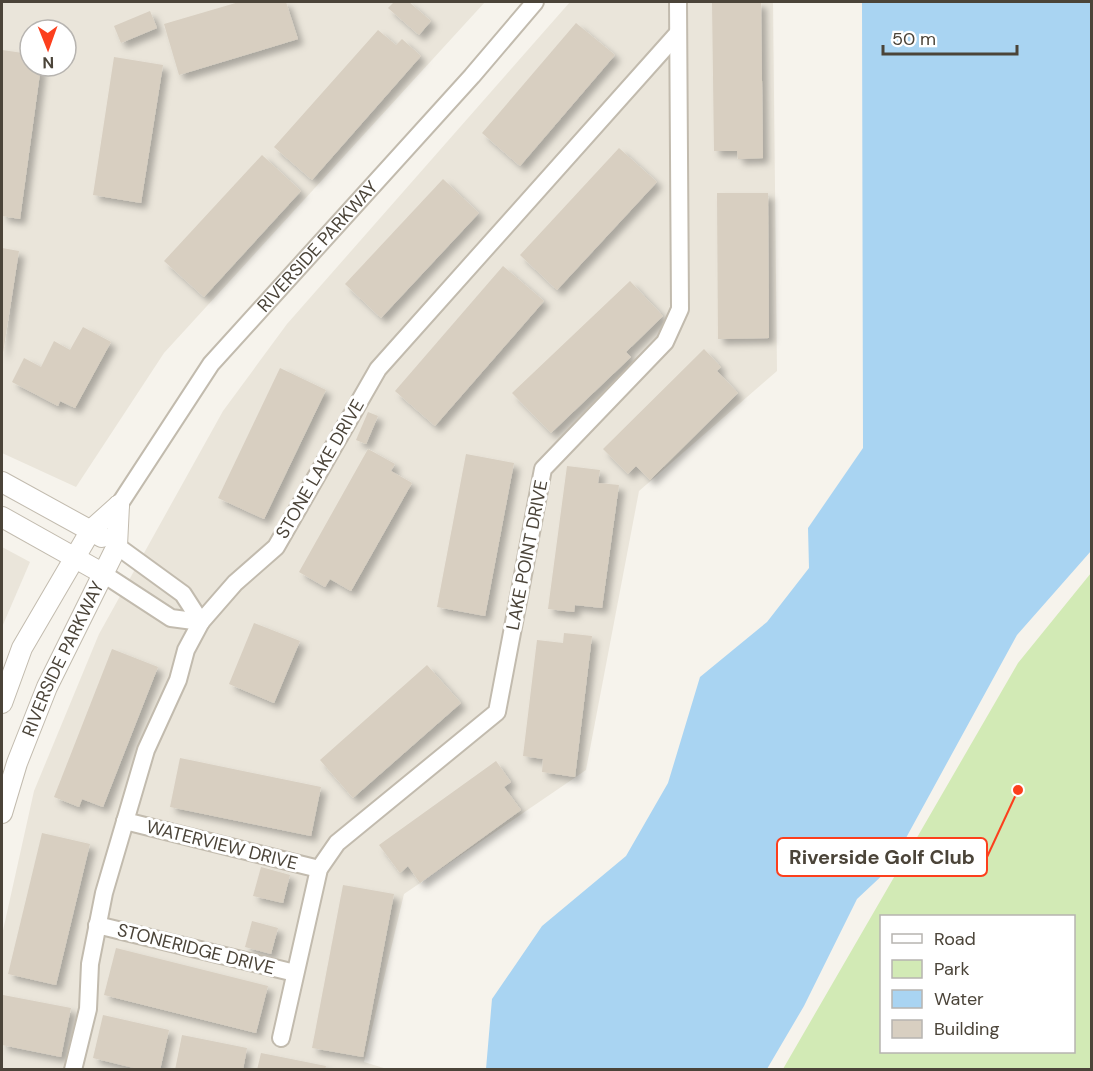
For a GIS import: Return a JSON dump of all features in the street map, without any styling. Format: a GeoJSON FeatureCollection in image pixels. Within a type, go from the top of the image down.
{"type":"FeatureCollection","features":[{"type":"Feature","properties":{"kind":"street","name":"RIVERSIDE PARKWAY"},"geometry":{"type":"LineString","coordinates":[[2,703],[22,648],[91,530],[119,505],[211,364],[472,76],[535,2]]}},
{"type":"Feature","properties":{"kind":"street","name":"LAKE POINT DRIVE"},"geometry":{"type":"LineString","coordinates":[[281,1038],[319,868],[337,843],[497,712],[543,469],[665,342],[680,309],[678,2]]}},
{"type":"Feature","properties":{"kind":"street","name":"STONE LAKE DRIVE"},"geometry":{"type":"LineString","coordinates":[[73,1070],[88,1009],[90,964],[98,925],[125,821],[146,750],[178,680],[186,650],[201,622],[235,583],[276,547],[378,369],[678,33]]}},
{"type":"Feature","properties":{"kind":"street"},"geometry":{"type":"LineString","coordinates":[[2,483],[117,546],[183,594],[201,622]]}},
{"type":"Feature","properties":{"kind":"street","name":"RIVERSIDE PARKWAY"},"geometry":{"type":"LineString","coordinates":[[2,813],[17,763],[47,687],[117,546],[119,505]]}},
{"type":"Feature","properties":{"kind":"street"},"geometry":{"type":"LineString","coordinates":[[2,516],[76,556],[171,618],[201,622]]}},
{"type":"Feature","properties":{"kind":"street","name":"WATERVIEW DRIVE"},"geometry":{"type":"LineString","coordinates":[[125,821],[319,868]]}},
{"type":"Feature","properties":{"kind":"street","name":"STONERIDGE DRIVE"},"geometry":{"type":"LineString","coordinates":[[98,925],[295,973]]}},
{"type":"Feature","properties":{"kind":"shaded area"},"geometry":{"type":"Polygon","coordinates":[[[2,2],[485,2],[164,353],[76,487],[2,453],[2,2]]]}},
{"type":"Feature","properties":{"kind":"shaded area"},"geometry":{"type":"Polygon","coordinates":[[[570,2],[773,2],[777,371],[639,491],[586,770],[404,894],[364,1062],[387,1069],[2,1070],[2,935],[34,791],[99,634],[223,411],[287,324],[570,2]]]}},
{"type":"Feature","properties":{"kind":"shaded area"},"geometry":{"type":"Polygon","coordinates":[[[2,547],[30,562],[2,627],[2,547]]]}},
{"type":"Feature","properties":{"kind":"green space"},"geometry":{"type":"Polygon","coordinates":[[[1091,573],[1091,1069],[783,1069],[1018,663],[1091,573]]]}},
{"type":"Feature","properties":{"kind":"water"},"geometry":{"type":"Polygon","coordinates":[[[862,2],[1091,2],[1091,551],[1017,635],[889,869],[857,899],[804,1006],[767,1069],[486,1069],[492,999],[542,926],[626,856],[668,783],[700,677],[767,622],[809,568],[808,528],[863,448],[862,2]]]}},
{"type":"Feature","properties":{"kind":"building"},"geometry":{"type":"Polygon","coordinates":[[[239,2],[286,2],[298,39],[179,75],[164,24],[239,2]]]}},
{"type":"Feature","properties":{"kind":"building"},"geometry":{"type":"Polygon","coordinates":[[[394,2],[409,2],[431,21],[419,35],[388,8],[394,2]]]}},
{"type":"Feature","properties":{"kind":"building"},"geometry":{"type":"Polygon","coordinates":[[[712,2],[761,2],[763,158],[738,159],[737,151],[714,151],[712,2]]]}},
{"type":"Feature","properties":{"kind":"building"},"geometry":{"type":"Polygon","coordinates":[[[150,11],[157,28],[121,43],[114,26],[150,11]]]}},
{"type":"Feature","properties":{"kind":"building"},"geometry":{"type":"Polygon","coordinates":[[[576,23],[615,55],[520,166],[482,133],[576,23]]]}},
{"type":"Feature","properties":{"kind":"building"},"geometry":{"type":"Polygon","coordinates":[[[378,30],[396,45],[402,39],[421,56],[312,180],[274,147],[378,30]]]}},
{"type":"Feature","properties":{"kind":"building"},"geometry":{"type":"Polygon","coordinates":[[[2,50],[18,52],[18,78],[39,78],[20,219],[2,216],[2,50]]]}},
{"type":"Feature","properties":{"kind":"building"},"geometry":{"type":"Polygon","coordinates":[[[114,57],[163,65],[141,203],[93,195],[114,57]]]}},
{"type":"Feature","properties":{"kind":"building"},"geometry":{"type":"Polygon","coordinates":[[[619,148],[657,182],[557,290],[520,255],[619,148]]]}},
{"type":"Feature","properties":{"kind":"building"},"geometry":{"type":"Polygon","coordinates":[[[262,155],[301,191],[204,297],[164,261],[262,155]]]}},
{"type":"Feature","properties":{"kind":"building"},"geometry":{"type":"Polygon","coordinates":[[[443,179],[479,213],[381,318],[345,284],[443,179]]]}},
{"type":"Feature","properties":{"kind":"building"},"geometry":{"type":"Polygon","coordinates":[[[717,193],[768,193],[769,338],[718,339],[717,193]]]}},
{"type":"Feature","properties":{"kind":"building"},"geometry":{"type":"Polygon","coordinates":[[[2,248],[19,251],[3,353],[2,353],[2,248]]]}},
{"type":"Feature","properties":{"kind":"building"},"geometry":{"type":"Polygon","coordinates":[[[503,266],[544,301],[435,426],[395,391],[503,266]]]}},
{"type":"Feature","properties":{"kind":"building"},"geometry":{"type":"Polygon","coordinates":[[[630,281],[663,316],[626,352],[631,357],[551,433],[512,393],[630,281]]]}},
{"type":"Feature","properties":{"kind":"building"},"geometry":{"type":"Polygon","coordinates":[[[83,327],[111,342],[75,408],[60,401],[58,406],[12,382],[24,358],[41,367],[54,341],[70,350],[83,327]]]}},
{"type":"Feature","properties":{"kind":"building"},"geometry":{"type":"Polygon","coordinates":[[[704,349],[721,367],[717,371],[738,393],[650,480],[636,466],[628,474],[603,449],[704,349]]]}},
{"type":"Feature","properties":{"kind":"building"},"geometry":{"type":"Polygon","coordinates":[[[280,368],[326,390],[264,519],[218,498],[280,368]]]}},
{"type":"Feature","properties":{"kind":"building"},"geometry":{"type":"Polygon","coordinates":[[[368,412],[378,416],[366,444],[356,440],[368,412]]]}},
{"type":"Feature","properties":{"kind":"building"},"geometry":{"type":"Polygon","coordinates":[[[368,449],[395,464],[391,471],[412,483],[351,591],[330,579],[325,587],[299,572],[368,449]]]}},
{"type":"Feature","properties":{"kind":"building"},"geometry":{"type":"Polygon","coordinates":[[[466,454],[514,463],[485,616],[437,607],[466,454]]]}},
{"type":"Feature","properties":{"kind":"building"},"geometry":{"type":"Polygon","coordinates":[[[567,466],[600,470],[598,483],[619,485],[602,608],[575,605],[574,612],[548,609],[567,466]]]}},
{"type":"Feature","properties":{"kind":"building"},"geometry":{"type":"Polygon","coordinates":[[[254,623],[300,641],[274,703],[229,684],[254,623]]]}},
{"type":"Feature","properties":{"kind":"building"},"geometry":{"type":"Polygon","coordinates":[[[564,633],[592,636],[575,777],[542,772],[543,759],[523,756],[537,640],[563,643],[564,633]]]}},
{"type":"Feature","properties":{"kind":"building"},"geometry":{"type":"Polygon","coordinates":[[[112,649],[158,667],[103,807],[82,799],[79,807],[54,797],[112,649]]]}},
{"type":"Feature","properties":{"kind":"building"},"geometry":{"type":"Polygon","coordinates":[[[427,665],[461,703],[353,798],[320,760],[427,665]]]}},
{"type":"Feature","properties":{"kind":"building"},"geometry":{"type":"Polygon","coordinates":[[[180,758],[321,787],[311,836],[170,807],[180,758]]]}},
{"type":"Feature","properties":{"kind":"building"},"geometry":{"type":"Polygon","coordinates":[[[496,761],[511,782],[504,787],[521,810],[420,883],[408,866],[400,873],[379,845],[496,761]]]}},
{"type":"Feature","properties":{"kind":"building"},"geometry":{"type":"Polygon","coordinates":[[[42,833],[90,844],[56,985],[8,974],[42,833]]]}},
{"type":"Feature","properties":{"kind":"building"},"geometry":{"type":"Polygon","coordinates":[[[261,867],[290,875],[283,903],[253,896],[261,867]]]}},
{"type":"Feature","properties":{"kind":"building"},"geometry":{"type":"Polygon","coordinates":[[[343,885],[394,894],[363,1057],[312,1048],[343,885]]]}},
{"type":"Feature","properties":{"kind":"building"},"geometry":{"type":"Polygon","coordinates":[[[252,921],[278,928],[271,954],[245,947],[252,921]]]}},
{"type":"Feature","properties":{"kind":"building"},"geometry":{"type":"Polygon","coordinates":[[[116,948],[268,986],[256,1033],[104,995],[116,948]]]}},
{"type":"Feature","properties":{"kind":"building"},"geometry":{"type":"Polygon","coordinates":[[[3,995],[71,1008],[61,1057],[2,1045],[3,995]]]}},
{"type":"Feature","properties":{"kind":"building"},"geometry":{"type":"Polygon","coordinates":[[[103,1015],[169,1030],[160,1070],[142,1070],[93,1058],[103,1015]]]}},
{"type":"Feature","properties":{"kind":"building"},"geometry":{"type":"Polygon","coordinates":[[[182,1035],[247,1048],[243,1070],[175,1070],[182,1035]]]}},
{"type":"Feature","properties":{"kind":"building"},"geometry":{"type":"Polygon","coordinates":[[[261,1053],[326,1066],[325,1070],[257,1070],[261,1053]]]}},
{"type":"Feature","properties":{"kind":"place","name":"Riverside Golf Club"},"geometry":{"type":"Point","coordinates":[1018,790]}}]}
